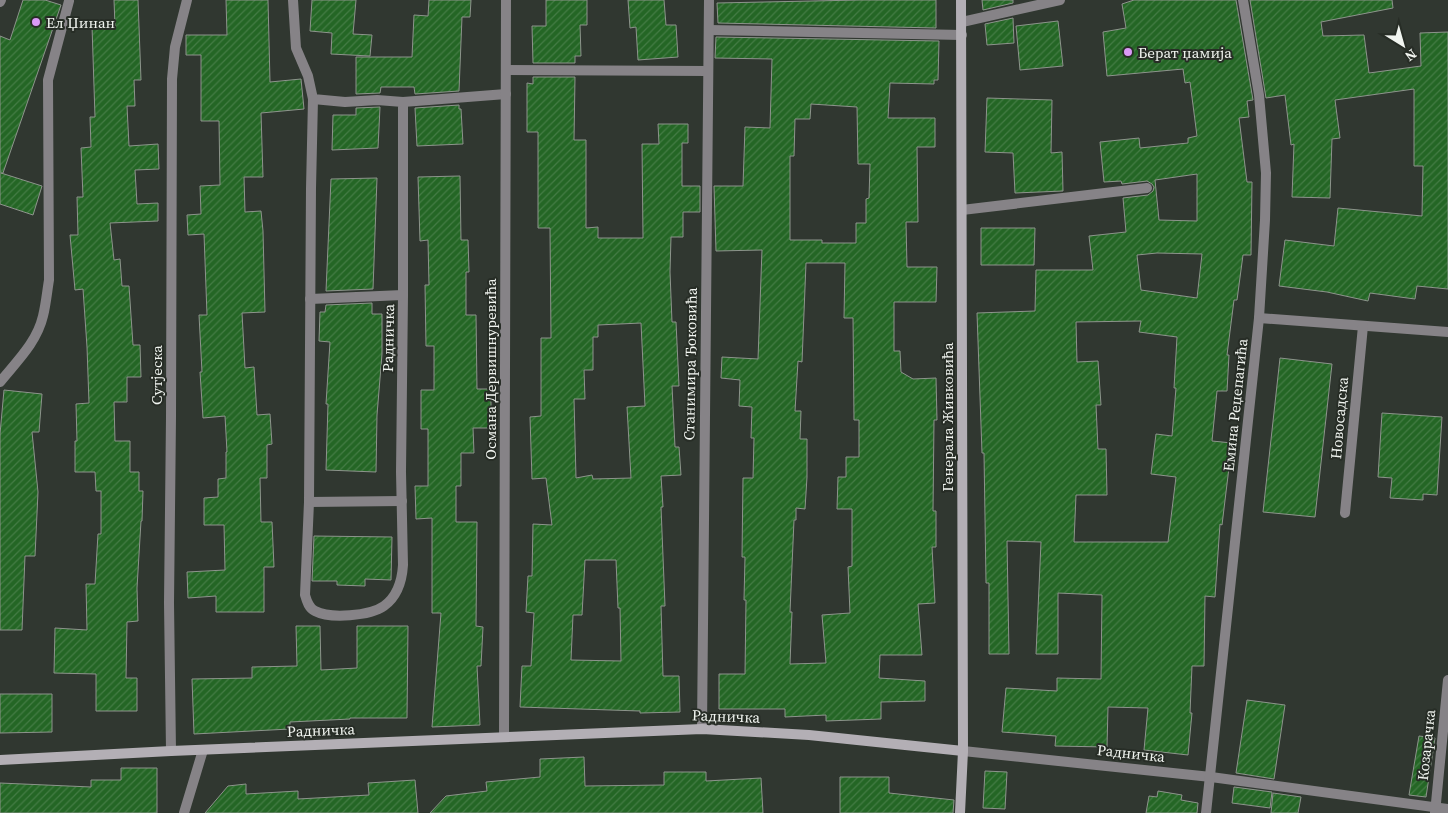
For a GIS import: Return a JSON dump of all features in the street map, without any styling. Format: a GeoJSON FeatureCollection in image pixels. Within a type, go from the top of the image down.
{"type":"FeatureCollection","features":[{"type":"Feature","properties":{"kind":"street","name":"Сутјеска"},"geometry":{"type":"LineString","coordinates":[[170,751],[172,79],[175,47],[187,0]]}},
{"type":"Feature","properties":{"kind":"street"},"geometry":{"type":"LineString","coordinates":[[293,0],[296,48],[308,76],[313,99],[345,102],[377,100],[403,105],[506,94]]}},
{"type":"Feature","properties":{"kind":"street","name":"Османа Дервишнуревића"},"geometry":{"type":"LineString","coordinates":[[504,737],[506,0]]}},
{"type":"Feature","properties":{"kind":"street","name":"Станимира Ђоковића"},"geometry":{"type":"LineString","coordinates":[[702,729],[709,0]]}},
{"type":"Feature","properties":{"kind":"street","name":"Генерала Живковића"},"geometry":{"type":"LineString","coordinates":[[960,813],[963,751],[961,0]]}},
{"type":"Feature","properties":{"kind":"street"},"geometry":{"type":"LineString","coordinates":[[962,22],[1060,0]]}},
{"type":"Feature","properties":{"kind":"street","name":"Емина Реџепагића"},"geometry":{"type":"LineString","coordinates":[[1206,813],[1259,318],[1265,220],[1265,154],[1260,94],[1243,0]]}},
{"type":"Feature","properties":{"kind":"street"},"geometry":{"type":"LineString","coordinates":[[0,382],[33,340],[43,316],[46,302],[49,280],[48,80],[69,2]]}},
{"type":"Feature","properties":{"kind":"street"},"geometry":{"type":"LineString","coordinates":[[709,30],[962,35]]}},
{"type":"Feature","properties":{"kind":"street"},"geometry":{"type":"LineString","coordinates":[[506,70],[708,71]]}},
{"type":"Feature","properties":{"kind":"street","name":"Радничка"},"geometry":{"type":"LineString","coordinates":[[313,99],[309,502],[305,595],[308,605],[315,611],[335,616],[368,613],[378,610],[385,605],[399,588],[403,576],[403,105]]}},
{"type":"Feature","properties":{"kind":"street"},"geometry":{"type":"LineString","coordinates":[[962,210],[1147,188]]}},
{"type":"Feature","properties":{"kind":"street","name":"Радничка"},"geometry":{"type":"LineString","coordinates":[[310,299],[403,295]]}},
{"type":"Feature","properties":{"kind":"street"},"geometry":{"type":"LineString","coordinates":[[1259,318],[1448,332]]}},
{"type":"Feature","properties":{"kind":"street","name":"Новосадска"},"geometry":{"type":"LineString","coordinates":[[1345,513],[1363,326]]}},
{"type":"Feature","properties":{"kind":"street"},"geometry":{"type":"LineString","coordinates":[[309,502],[402,501]]}},
{"type":"Feature","properties":{"kind":"street","name":"Козарачка"},"geometry":{"type":"LineString","coordinates":[[1435,810],[1448,680]]}},
{"type":"Feature","properties":{"kind":"street","name":"Радничка"},"geometry":{"type":"LineString","coordinates":[[0,760],[702,729],[810,735],[1211,777],[1435,810],[1448,809]]}},
{"type":"Feature","properties":{"kind":"street"},"geometry":{"type":"LineString","coordinates":[[184,813],[203,750]]}},
{"type":"Feature","properties":{"kind":"building"},"geometry":{"type":"Polygon","coordinates":[[[23,0],[45,0],[61,5],[3,173],[1,173],[42,186],[33,215],[0,204],[0,36],[10,40],[23,0]]]}},
{"type":"Feature","properties":{"kind":"building"},"geometry":{"type":"Polygon","coordinates":[[[114,0],[138,0],[141,80],[134,80],[135,106],[127,106],[129,146],[158,144],[159,169],[135,170],[137,204],[158,203],[158,221],[110,223],[114,260],[120,259],[122,286],[129,286],[133,345],[140,345],[141,377],[127,377],[127,402],[114,402],[115,441],[130,441],[130,472],[139,472],[139,491],[143,491],[137,588],[138,621],[127,622],[126,678],[137,678],[137,711],[96,711],[96,674],[54,673],[55,628],[87,630],[86,584],[95,584],[98,534],[101,534],[101,491],[96,491],[95,472],[75,472],[75,441],[77,441],[76,404],[89,403],[83,289],[75,290],[70,235],[78,235],[77,197],[83,197],[81,148],[91,147],[90,117],[95,117],[92,26],[115,26],[114,0]]]}},
{"type":"Feature","properties":{"kind":"building"},"geometry":{"type":"Polygon","coordinates":[[[226,0],[268,0],[270,82],[301,79],[304,109],[261,113],[263,177],[244,177],[245,212],[261,211],[263,231],[265,312],[242,313],[245,368],[254,367],[257,415],[270,414],[272,444],[267,445],[267,478],[260,478],[261,522],[272,522],[274,567],[264,567],[264,612],[216,612],[216,596],[188,598],[187,572],[225,570],[224,525],[204,525],[204,498],[218,497],[218,479],[226,478],[227,452],[225,416],[203,418],[199,315],[207,315],[204,234],[188,235],[187,215],[201,214],[200,186],[220,185],[219,121],[201,121],[201,55],[186,55],[186,35],[227,35],[226,0]]]}},
{"type":"Feature","properties":{"kind":"building"},"geometry":{"type":"Polygon","coordinates":[[[312,0],[356,0],[353,34],[372,35],[370,56],[331,54],[332,33],[310,31],[312,0]]]}},
{"type":"Feature","properties":{"kind":"building"},"geometry":{"type":"Polygon","coordinates":[[[429,0],[471,0],[470,17],[462,17],[459,91],[415,94],[414,87],[381,87],[380,93],[356,94],[356,57],[412,57],[414,15],[428,16],[429,0]]]}},
{"type":"Feature","properties":{"kind":"building"},"geometry":{"type":"Polygon","coordinates":[[[546,0],[587,0],[587,25],[580,25],[581,56],[575,56],[575,63],[533,63],[532,26],[546,26],[546,0]]]}},
{"type":"Feature","properties":{"kind":"building"},"geometry":{"type":"Polygon","coordinates":[[[628,0],[664,0],[666,25],[676,25],[678,57],[638,60],[636,27],[630,28],[628,0]]]}},
{"type":"Feature","properties":{"kind":"building"},"geometry":{"type":"Polygon","coordinates":[[[936,0],[936,28],[718,23],[717,3],[936,0]]]}},
{"type":"Feature","properties":{"kind":"building"},"geometry":{"type":"Polygon","coordinates":[[[982,0],[1013,0],[1013,3],[983,10],[982,0]]]}},
{"type":"Feature","properties":{"kind":"building"},"geometry":{"type":"Polygon","coordinates":[[[1134,0],[1236,0],[1253,100],[1247,101],[1249,117],[1239,118],[1247,182],[1252,182],[1251,255],[1243,255],[1237,300],[1234,300],[1227,355],[1229,355],[1227,391],[1217,391],[1212,441],[1232,443],[1222,525],[1220,524],[1215,597],[1205,596],[1204,666],[1192,666],[1190,713],[1192,713],[1188,755],[1144,750],[1148,708],[1108,707],[1107,747],[1055,746],[1056,736],[1002,732],[1006,688],[1057,691],[1057,678],[1101,679],[1102,595],[1058,593],[1058,654],[1036,654],[1041,542],[1007,541],[1009,654],[989,654],[989,583],[986,583],[984,453],[982,453],[977,313],[1035,311],[1036,270],[1093,270],[1089,236],[1126,232],[1123,198],[1148,195],[1153,191],[1154,187],[1147,181],[1122,184],[1121,181],[1104,182],[1100,142],[1139,138],[1140,148],[1188,143],[1188,138],[1197,136],[1190,82],[1185,83],[1183,69],[1107,76],[1103,32],[1126,28],[1122,4],[1134,0]],[[1197,174],[1155,180],[1159,220],[1197,221],[1197,174]],[[1157,253],[1137,255],[1141,290],[1197,298],[1202,254],[1157,253]],[[1141,321],[1076,322],[1077,362],[1098,361],[1101,405],[1096,405],[1098,449],[1106,449],[1107,495],[1076,495],[1074,542],[1168,542],[1176,477],[1151,474],[1156,434],[1172,436],[1176,388],[1174,388],[1177,337],[1139,332],[1141,321]]]}},
{"type":"Feature","properties":{"kind":"building"},"geometry":{"type":"Polygon","coordinates":[[[1250,0],[1392,0],[1393,8],[1321,22],[1323,36],[1364,35],[1369,73],[1421,66],[1420,33],[1448,32],[1448,289],[1417,286],[1415,299],[1370,293],[1368,301],[1327,292],[1279,286],[1285,240],[1334,246],[1338,208],[1422,216],[1423,166],[1414,166],[1414,89],[1335,100],[1340,138],[1332,139],[1330,198],[1292,197],[1294,144],[1291,145],[1285,95],[1266,98],[1250,0]]]}},
{"type":"Feature","properties":{"kind":"building"},"geometry":{"type":"Polygon","coordinates":[[[1013,18],[1014,43],[987,45],[985,24],[1013,18]]]}},
{"type":"Feature","properties":{"kind":"building"},"geometry":{"type":"Polygon","coordinates":[[[1058,21],[1063,66],[1020,70],[1016,26],[1058,21]]]}},
{"type":"Feature","properties":{"kind":"building"},"geometry":{"type":"Polygon","coordinates":[[[716,37],[939,41],[938,80],[934,80],[934,84],[890,83],[888,118],[935,118],[935,147],[917,147],[918,222],[906,222],[907,267],[937,267],[936,302],[894,302],[894,351],[900,351],[901,372],[913,379],[936,378],[937,420],[934,420],[933,511],[936,511],[936,547],[932,547],[935,603],[918,604],[922,655],[880,655],[879,678],[925,681],[925,701],[881,702],[881,719],[826,721],[826,715],[785,717],[785,709],[719,709],[719,674],[745,674],[745,557],[742,557],[743,478],[753,478],[754,438],[751,438],[752,407],[739,406],[740,380],[721,378],[722,357],[758,359],[762,250],[716,251],[714,186],[743,186],[745,127],[770,128],[772,59],[715,58],[716,37]],[[811,104],[810,119],[795,119],[794,156],[790,156],[790,240],[822,240],[822,243],[856,243],[856,223],[866,223],[866,199],[869,198],[870,164],[858,164],[857,107],[811,104]],[[806,263],[802,362],[798,361],[795,411],[801,411],[800,439],[807,439],[807,477],[805,509],[796,508],[796,520],[794,520],[790,664],[826,663],[822,615],[850,613],[848,567],[852,566],[852,509],[837,509],[838,477],[846,477],[846,457],[859,457],[859,420],[854,420],[853,318],[844,318],[845,263],[806,263]]]}},
{"type":"Feature","properties":{"kind":"building"},"geometry":{"type":"Polygon","coordinates":[[[533,77],[575,77],[574,140],[586,140],[586,228],[598,227],[598,238],[643,238],[642,144],[659,144],[658,124],[688,124],[688,143],[682,143],[682,186],[700,186],[700,212],[683,212],[683,237],[671,237],[670,272],[672,322],[676,322],[679,386],[672,386],[675,447],[679,447],[681,475],[661,476],[665,606],[661,606],[663,676],[679,676],[680,712],[640,713],[640,711],[520,707],[522,666],[531,666],[534,613],[526,612],[528,576],[532,576],[533,524],[552,525],[546,478],[532,479],[530,417],[541,416],[541,338],[551,338],[550,228],[538,228],[538,132],[527,132],[527,83],[533,84],[533,77]],[[641,323],[598,325],[598,337],[593,337],[593,370],[584,370],[585,399],[574,399],[576,478],[592,475],[593,479],[631,478],[627,407],[645,406],[641,323]],[[585,560],[582,615],[573,615],[571,660],[621,661],[620,608],[618,608],[616,560],[585,560]]]}},
{"type":"Feature","properties":{"kind":"building"},"geometry":{"type":"Polygon","coordinates":[[[987,98],[1052,100],[1051,153],[1062,152],[1063,191],[1015,193],[1013,153],[985,152],[987,98]]]}},
{"type":"Feature","properties":{"kind":"building"},"geometry":{"type":"Polygon","coordinates":[[[459,105],[459,109],[461,109],[463,144],[417,146],[415,108],[459,105]]]}},
{"type":"Feature","properties":{"kind":"building"},"geometry":{"type":"Polygon","coordinates":[[[380,107],[378,148],[332,150],[333,115],[356,115],[356,108],[380,107]]]}},
{"type":"Feature","properties":{"kind":"building"},"geometry":{"type":"Polygon","coordinates":[[[460,176],[461,240],[468,240],[469,272],[466,272],[466,315],[476,315],[477,389],[491,389],[491,428],[473,428],[474,453],[461,453],[461,486],[456,486],[456,522],[477,522],[476,626],[483,627],[481,666],[477,666],[480,725],[432,727],[441,613],[432,613],[432,518],[416,519],[415,486],[428,486],[428,429],[421,429],[421,390],[434,390],[434,346],[426,346],[425,285],[429,285],[428,240],[420,241],[418,177],[460,176]]]}},
{"type":"Feature","properties":{"kind":"building"},"geometry":{"type":"Polygon","coordinates":[[[377,178],[373,289],[326,291],[331,179],[377,178]]]}},
{"type":"Feature","properties":{"kind":"building"},"geometry":{"type":"Polygon","coordinates":[[[981,228],[1035,228],[1034,265],[981,265],[981,228]]]}},
{"type":"Feature","properties":{"kind":"building"},"geometry":{"type":"Polygon","coordinates":[[[372,303],[372,314],[382,314],[382,354],[377,415],[376,472],[326,470],[328,404],[326,404],[330,342],[319,341],[320,312],[325,312],[326,305],[372,303]]]}},
{"type":"Feature","properties":{"kind":"building"},"geometry":{"type":"Polygon","coordinates":[[[1280,358],[1332,364],[1315,517],[1263,512],[1280,358]]]}},
{"type":"Feature","properties":{"kind":"building"},"geometry":{"type":"Polygon","coordinates":[[[4,390],[42,394],[39,432],[32,432],[38,492],[35,556],[25,556],[22,630],[0,630],[0,434],[4,390]]]}},
{"type":"Feature","properties":{"kind":"building"},"geometry":{"type":"Polygon","coordinates":[[[1382,413],[1442,417],[1437,495],[1423,494],[1423,500],[1390,498],[1392,478],[1378,477],[1382,413]]]}},
{"type":"Feature","properties":{"kind":"building"},"geometry":{"type":"Polygon","coordinates":[[[314,536],[392,537],[391,580],[365,579],[365,586],[337,585],[337,581],[312,581],[314,536]]]}},
{"type":"Feature","properties":{"kind":"building"},"geometry":{"type":"Polygon","coordinates":[[[296,626],[320,626],[321,670],[357,668],[357,626],[408,626],[407,718],[350,718],[290,722],[290,729],[194,734],[192,679],[252,678],[252,667],[297,666],[296,626]]]}},
{"type":"Feature","properties":{"kind":"building"},"geometry":{"type":"Polygon","coordinates":[[[0,694],[52,694],[52,732],[0,733],[0,694]]]}},
{"type":"Feature","properties":{"kind":"building"},"geometry":{"type":"Polygon","coordinates":[[[1247,700],[1285,705],[1274,779],[1236,773],[1247,700]]]}},
{"type":"Feature","properties":{"kind":"building"},"geometry":{"type":"Polygon","coordinates":[[[1419,736],[1435,738],[1426,797],[1409,795],[1419,736]]]}},
{"type":"Feature","properties":{"kind":"building"},"geometry":{"type":"Polygon","coordinates":[[[584,757],[585,786],[664,785],[664,772],[706,772],[706,781],[761,778],[763,813],[430,813],[446,796],[487,791],[486,782],[540,777],[540,759],[584,757]]]}},
{"type":"Feature","properties":{"kind":"building"},"geometry":{"type":"Polygon","coordinates":[[[121,768],[157,768],[157,813],[0,813],[0,783],[91,787],[91,780],[121,780],[121,768]]]}},
{"type":"Feature","properties":{"kind":"building"},"geometry":{"type":"Polygon","coordinates":[[[985,771],[1007,772],[1005,809],[983,808],[985,771]]]}},
{"type":"Feature","properties":{"kind":"building"},"geometry":{"type":"Polygon","coordinates":[[[840,777],[889,777],[889,793],[954,800],[953,813],[840,813],[840,777]]]}},
{"type":"Feature","properties":{"kind":"building"},"geometry":{"type":"Polygon","coordinates":[[[415,780],[418,813],[205,813],[228,786],[246,784],[246,794],[298,791],[298,799],[369,795],[368,783],[415,780]]]}},
{"type":"Feature","properties":{"kind":"building"},"geometry":{"type":"Polygon","coordinates":[[[1234,787],[1272,792],[1270,808],[1232,803],[1234,787]]]}},
{"type":"Feature","properties":{"kind":"building"},"geometry":{"type":"Polygon","coordinates":[[[1158,791],[1182,795],[1181,800],[1198,803],[1197,813],[1146,813],[1149,796],[1157,797],[1158,791]]]}},
{"type":"Feature","properties":{"kind":"building"},"geometry":{"type":"Polygon","coordinates":[[[1273,793],[1301,797],[1298,813],[1271,813],[1273,793]]]}},
{"type":"Feature","properties":{"kind":"place","name":"Ел Џинан"},"geometry":{"type":"Point","coordinates":[36,22]}},
{"type":"Feature","properties":{"kind":"place","name":"Берат џамија"},"geometry":{"type":"Point","coordinates":[1128,52]}}]}
